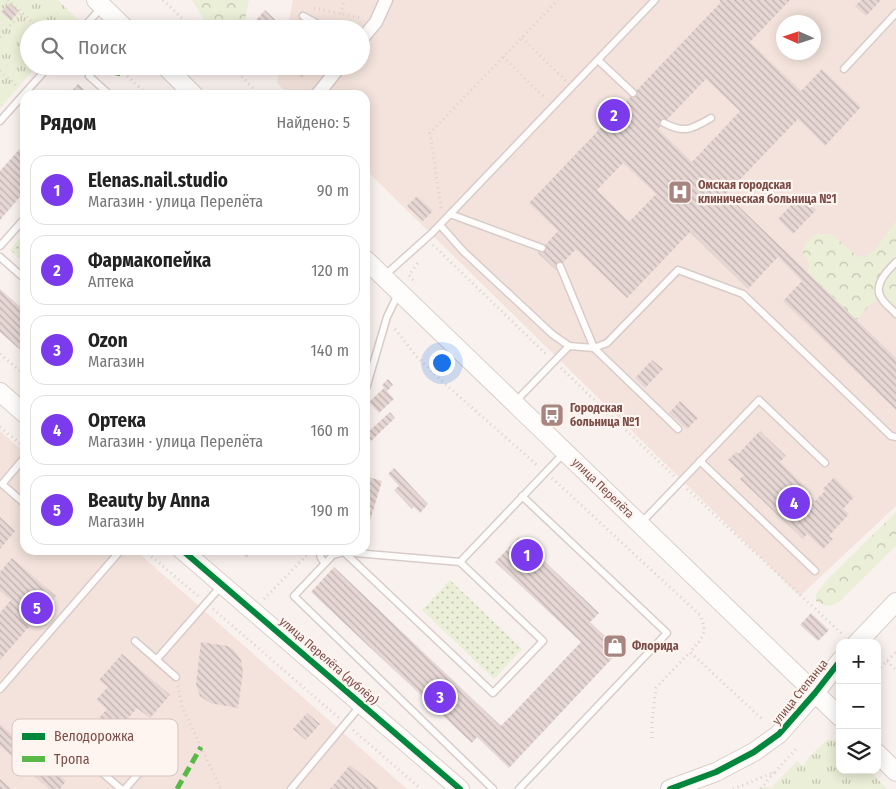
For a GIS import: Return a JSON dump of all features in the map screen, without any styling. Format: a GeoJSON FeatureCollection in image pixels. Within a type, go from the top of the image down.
{"type":"FeatureCollection","features":[{"type":"Feature","properties":{"kind":"main road"},"geometry":{"type":"LineString","coordinates":[[99,3],[117,20]]}},
{"type":"Feature","properties":{"kind":"main road"},"geometry":{"type":"LineString","coordinates":[[174,75],[189,90]]}},
{"type":"Feature","properties":{"kind":"main road","name":"улица Перелёта"},"geometry":{"type":"LineString","coordinates":[[370,264],[836,713]]}},
{"type":"Feature","properties":{"kind":"main road"},"geometry":{"type":"LineString","coordinates":[[0,392],[20,407]]}},
{"type":"Feature","properties":{"kind":"main road","name":"улица Перелёта (дублёр)"},"geometry":{"type":"LineString","coordinates":[[188,555],[460,789]]}},
{"type":"Feature","properties":{"kind":"main road"},"geometry":{"type":"LineString","coordinates":[[861,639],[896,602]]}},
{"type":"Feature","properties":{"kind":"main road","name":"улица Степанца"},"geometry":{"type":"LineString","coordinates":[[670,789],[716,772],[754,752],[780,734],[836,666]]}},
{"type":"Feature","properties":{"kind":"main road"},"geometry":{"type":"LineString","coordinates":[[881,757],[896,772]]}},
{"type":"Feature","properties":{"kind":"street"},"geometry":{"type":"LineString","coordinates":[[370,29],[376,22],[386,0]]}},
{"type":"Feature","properties":{"kind":"street"},"geometry":{"type":"LineString","coordinates":[[321,90],[333,75]]}},
{"type":"Feature","properties":{"kind":"lane"},"geometry":{"type":"LineString","coordinates":[[383,276],[426,239],[655,0]]}},
{"type":"Feature","properties":{"kind":"lane"},"geometry":{"type":"LineString","coordinates":[[88,20],[99,3]]}},
{"type":"Feature","properties":{"kind":"lane"},"geometry":{"type":"LineString","coordinates":[[844,69],[896,13]]}},
{"type":"Feature","properties":{"kind":"lane"},"geometry":{"type":"LineString","coordinates":[[303,16],[310,20]]}},
{"type":"Feature","properties":{"kind":"lane"},"geometry":{"type":"LineString","coordinates":[[598,60],[633,93]]}},
{"type":"Feature","properties":{"kind":"lane"},"geometry":{"type":"LineString","coordinates":[[28,90],[41,75]]}},
{"type":"Feature","properties":{"kind":"lane"},"geometry":{"type":"LineString","coordinates":[[90,75],[104,90]]}},
{"type":"Feature","properties":{"kind":"lane"},"geometry":{"type":"LineString","coordinates":[[0,121],[20,99]]}},
{"type":"Feature","properties":{"kind":"lane"},"geometry":{"type":"LineString","coordinates":[[664,123],[674,128],[691,130],[711,118]]}},
{"type":"Feature","properties":{"kind":"lane"},"geometry":{"type":"LineString","coordinates":[[450,214],[542,248]]}},
{"type":"Feature","properties":{"kind":"lane"},"geometry":{"type":"LineString","coordinates":[[441,223],[463,251],[552,334],[569,346],[594,348],[607,343],[678,270],[742,294],[891,436],[896,437]]}},
{"type":"Feature","properties":{"kind":"lane"},"geometry":{"type":"LineString","coordinates":[[0,246],[20,224]]}},
{"type":"Feature","properties":{"kind":"lane"},"geometry":{"type":"LineString","coordinates":[[0,257],[20,275]]}},
{"type":"Feature","properties":{"kind":"lane"},"geometry":{"type":"LineString","coordinates":[[896,262],[880,282],[879,290],[881,298],[896,314]]}},
{"type":"Feature","properties":{"kind":"lane"},"geometry":{"type":"LineString","coordinates":[[560,266],[594,348],[678,429]]}},
{"type":"Feature","properties":{"kind":"lane"},"geometry":{"type":"LineString","coordinates":[[370,375],[387,317],[399,292]]}},
{"type":"Feature","properties":{"kind":"lane"},"geometry":{"type":"LineString","coordinates":[[514,403],[569,346]]}},
{"type":"Feature","properties":{"kind":"lane"},"geometry":{"type":"LineString","coordinates":[[640,524],[759,400],[825,463]]}},
{"type":"Feature","properties":{"kind":"lane"},"geometry":{"type":"LineString","coordinates":[[460,562],[565,452]]}},
{"type":"Feature","properties":{"kind":"lane"},"geometry":{"type":"LineString","coordinates":[[700,462],[815,571]]}},
{"type":"Feature","properties":{"kind":"lane"},"geometry":{"type":"LineString","coordinates":[[20,463],[2,484],[20,500]]}},
{"type":"Feature","properties":{"kind":"lane"},"geometry":{"type":"LineString","coordinates":[[520,789],[667,633],[522,496]]}},
{"type":"Feature","properties":{"kind":"lane"},"geometry":{"type":"LineString","coordinates":[[347,555],[493,694],[543,641],[460,562],[370,554]]}},
{"type":"Feature","properties":{"kind":"lane"},"geometry":{"type":"LineString","coordinates":[[0,689],[117,555]]}},
{"type":"Feature","properties":{"kind":"lane"},"geometry":{"type":"LineString","coordinates":[[321,555],[325,564]]}},
{"type":"Feature","properties":{"kind":"lane"},"geometry":{"type":"LineString","coordinates":[[335,555],[294,596],[493,789]]}},
{"type":"Feature","properties":{"kind":"lane"},"geometry":{"type":"LineString","coordinates":[[156,659],[222,584]]}},
{"type":"Feature","properties":{"kind":"lane"},"geometry":{"type":"LineString","coordinates":[[136,641],[176,676]]}},
{"type":"Feature","properties":{"kind":"lane"},"geometry":{"type":"LineString","coordinates":[[291,789],[361,704]]}},
{"type":"Feature","properties":{"kind":"lane"},"geometry":{"type":"LineString","coordinates":[[106,776],[121,789]]}},
{"type":"Feature","properties":{"kind":"lane"},"geometry":{"type":"LineString","coordinates":[[125,789],[136,776]]}},
{"type":"Feature","properties":{"kind":"path"},"geometry":{"type":"LineString","coordinates":[[8,0],[30,20]]}},
{"type":"Feature","properties":{"kind":"path"},"geometry":{"type":"LineString","coordinates":[[163,0],[184,20]]}},
{"type":"Feature","properties":{"kind":"path"},"geometry":{"type":"LineString","coordinates":[[341,14],[344,0]]}},
{"type":"Feature","properties":{"kind":"path"},"geometry":{"type":"LineString","coordinates":[[441,223],[430,133],[558,0]]}},
{"type":"Feature","properties":{"kind":"path"},"geometry":{"type":"LineString","coordinates":[[303,16],[305,6],[365,19]]}},
{"type":"Feature","properties":{"kind":"path"},"geometry":{"type":"LineString","coordinates":[[0,37],[22,13]]}},
{"type":"Feature","properties":{"kind":"path"},"geometry":{"type":"LineString","coordinates":[[522,38],[572,86]]}},
{"type":"Feature","properties":{"kind":"path"},"geometry":{"type":"LineString","coordinates":[[503,57],[554,106]]}},
{"type":"Feature","properties":{"kind":"path"},"geometry":{"type":"LineString","coordinates":[[0,72],[21,90]]}},
{"type":"Feature","properties":{"kind":"path"},"geometry":{"type":"LineString","coordinates":[[126,75],[142,90]]}},
{"type":"Feature","properties":{"kind":"path"},"geometry":{"type":"LineString","coordinates":[[240,75],[255,90]]}},
{"type":"Feature","properties":{"kind":"path"},"geometry":{"type":"LineString","coordinates":[[426,239],[842,634]]}},
{"type":"Feature","properties":{"kind":"path"},"geometry":{"type":"LineString","coordinates":[[387,317],[416,356],[443,382],[546,472],[700,615],[705,626],[703,636],[656,688],[652,738]]}},
{"type":"Feature","properties":{"kind":"path"},"geometry":{"type":"LineString","coordinates":[[0,354],[20,371]]}},
{"type":"Feature","properties":{"kind":"path"},"geometry":{"type":"LineString","coordinates":[[0,427],[20,444]]}},
{"type":"Feature","properties":{"kind":"path"},"geometry":{"type":"LineString","coordinates":[[150,555],[421,789]]}},
{"type":"Feature","properties":{"kind":"path"},"geometry":{"type":"LineString","coordinates":[[253,610],[306,556],[310,555]]}},
{"type":"Feature","properties":{"kind":"path"},"geometry":{"type":"LineString","coordinates":[[690,652],[762,719]]}},
{"type":"Feature","properties":{"kind":"path"},"geometry":{"type":"LineString","coordinates":[[881,668],[896,652]]}},
{"type":"Feature","properties":{"kind":"path"},"geometry":{"type":"LineString","coordinates":[[887,661],[896,670]]}},
{"type":"Feature","properties":{"kind":"path"},"geometry":{"type":"LineString","coordinates":[[176,676],[182,706],[221,789]]}},
{"type":"Feature","properties":{"kind":"path"},"geometry":{"type":"LineString","coordinates":[[761,789],[796,750]]}},
{"type":"Feature","properties":{"kind":"path"},"geometry":{"type":"LineString","coordinates":[[733,789],[775,772]]}},
{"type":"Feature","properties":{"kind":"shaded area"},"geometry":{"type":"Polygon","coordinates":[[[293,0],[896,0],[896,506],[800,596],[370,174],[370,90],[284,90],[277,83],[278,75],[370,75],[370,20],[289,20],[293,0]]]}},
{"type":"Feature","properties":{"kind":"shaded area"},"geometry":{"type":"Polygon","coordinates":[[[0,431],[20,449],[20,555],[141,555],[407,789],[0,789],[0,431]]]}},
{"type":"Feature","properties":{"kind":"green space"},"geometry":{"type":"Polygon","coordinates":[[[0,0],[58,0],[78,20],[20,20],[20,75],[29,75],[0,108],[0,0]]]}},
{"type":"Feature","properties":{"kind":"green space"},"geometry":{"type":"Polygon","coordinates":[[[192,0],[249,0],[245,20],[204,20],[192,0]]]}},
{"type":"Feature","properties":{"kind":"green space"},"geometry":{"type":"Polygon","coordinates":[[[896,221],[896,256],[892,261],[896,274],[896,314],[887,304],[878,301],[870,305],[857,320],[808,273],[809,263],[802,252],[809,239],[817,234],[831,234],[857,256],[864,257],[874,251],[896,221]]]}},
{"type":"Feature","properties":{"kind":"green space"},"geometry":{"type":"Polygon","coordinates":[[[20,238],[20,259],[10,250],[20,238]]]}},
{"type":"Feature","properties":{"kind":"green space"},"geometry":{"type":"Polygon","coordinates":[[[896,512],[896,546],[839,602],[828,606],[816,601],[816,594],[826,581],[896,512]]]}},
{"type":"Feature","properties":{"kind":"green space"},"geometry":{"type":"Polygon","coordinates":[[[450,580],[522,649],[494,679],[422,610],[450,580]]]}},
{"type":"Feature","properties":{"kind":"green space"},"geometry":{"type":"Polygon","coordinates":[[[827,740],[836,740],[836,774],[873,774],[887,789],[757,789],[760,787],[772,787],[797,761],[803,766],[809,757],[827,740]]]}},
{"type":"Feature","properties":{"kind":"building"},"geometry":{"type":"Polygon","coordinates":[[[719,0],[790,0],[750,42],[801,91],[822,69],[861,107],[825,146],[798,119],[726,194],[896,358],[896,410],[783,301],[802,281],[778,257],[748,289],[690,232],[627,298],[576,249],[556,270],[538,253],[558,231],[529,203],[721,2],[719,0]],[[706,79],[658,129],[692,162],[740,111],[706,79]],[[623,163],[597,190],[629,222],[656,194],[623,163]]]}},
{"type":"Feature","properties":{"kind":"building"},"geometry":{"type":"Polygon","coordinates":[[[861,0],[881,0],[866,16],[855,6],[861,0]]]}},
{"type":"Feature","properties":{"kind":"building"},"geometry":{"type":"Polygon","coordinates":[[[10,3],[19,11],[11,21],[1,12],[10,3]]]}},
{"type":"Feature","properties":{"kind":"building"},"geometry":{"type":"Polygon","coordinates":[[[265,10],[276,20],[256,20],[265,10]]]}},
{"type":"Feature","properties":{"kind":"building"},"geometry":{"type":"Polygon","coordinates":[[[78,84],[85,90],[73,90],[78,84]]]}},
{"type":"Feature","properties":{"kind":"building"},"geometry":{"type":"Polygon","coordinates":[[[20,149],[20,197],[0,220],[0,171],[20,149]]]}},
{"type":"Feature","properties":{"kind":"building"},"geometry":{"type":"Polygon","coordinates":[[[801,195],[816,210],[793,234],[778,219],[801,195]]]}},
{"type":"Feature","properties":{"kind":"building"},"geometry":{"type":"Polygon","coordinates":[[[417,196],[433,211],[423,221],[407,206],[417,196]]]}},
{"type":"Feature","properties":{"kind":"building"},"geometry":{"type":"Polygon","coordinates":[[[0,289],[20,307],[20,350],[0,332],[0,289]]]}},
{"type":"Feature","properties":{"kind":"building"},"geometry":{"type":"Polygon","coordinates":[[[652,360],[663,369],[645,388],[635,378],[652,360]]]}},
{"type":"Feature","properties":{"kind":"building"},"geometry":{"type":"Polygon","coordinates":[[[388,379],[393,385],[387,391],[394,399],[379,413],[370,401],[384,388],[382,385],[388,379]]]}},
{"type":"Feature","properties":{"kind":"building"},"geometry":{"type":"Polygon","coordinates":[[[680,401],[698,418],[687,429],[669,413],[680,401]]]}},
{"type":"Feature","properties":{"kind":"building"},"geometry":{"type":"Polygon","coordinates":[[[390,412],[395,418],[371,441],[370,430],[390,412]]]}},
{"type":"Feature","properties":{"kind":"building"},"geometry":{"type":"Polygon","coordinates":[[[760,431],[786,456],[780,462],[812,493],[810,496],[815,501],[825,491],[823,489],[834,477],[854,497],[843,509],[849,514],[829,536],[833,539],[823,549],[807,534],[803,539],[740,479],[744,475],[728,460],[736,452],[738,454],[760,431]]]}},
{"type":"Feature","properties":{"kind":"building"},"geometry":{"type":"Polygon","coordinates":[[[394,468],[428,504],[420,513],[414,507],[412,509],[394,490],[399,486],[388,474],[394,468]]]}},
{"type":"Feature","properties":{"kind":"building"},"geometry":{"type":"Polygon","coordinates":[[[370,477],[382,481],[370,521],[370,477]]]}},
{"type":"Feature","properties":{"kind":"building"},"geometry":{"type":"Polygon","coordinates":[[[0,517],[15,531],[0,549],[0,517]]]}},
{"type":"Feature","properties":{"kind":"building"},"geometry":{"type":"Polygon","coordinates":[[[519,537],[599,613],[590,622],[620,650],[509,768],[477,737],[472,743],[311,592],[334,567],[501,726],[581,642],[495,562],[519,537]]]}},
{"type":"Feature","properties":{"kind":"building"},"geometry":{"type":"Polygon","coordinates":[[[12,558],[56,596],[0,660],[0,613],[11,600],[0,591],[0,572],[12,558]]]}},
{"type":"Feature","properties":{"kind":"building"},"geometry":{"type":"Polygon","coordinates":[[[811,613],[829,630],[818,641],[800,625],[811,613]]]}},
{"type":"Feature","properties":{"kind":"building"},"geometry":{"type":"Polygon","coordinates":[[[201,642],[228,646],[234,650],[241,660],[243,672],[238,708],[210,703],[200,696],[196,684],[201,642]]]}},
{"type":"Feature","properties":{"kind":"building"},"geometry":{"type":"Polygon","coordinates":[[[122,654],[170,695],[150,718],[137,708],[128,719],[98,719],[107,709],[96,700],[108,687],[99,680],[122,654]]]}},
{"type":"Feature","properties":{"kind":"building"},"geometry":{"type":"Polygon","coordinates":[[[307,713],[320,724],[306,740],[293,729],[307,713]]]}},
{"type":"Feature","properties":{"kind":"building"},"geometry":{"type":"Polygon","coordinates":[[[0,724],[12,734],[12,757],[0,746],[0,724]]]}},
{"type":"Feature","properties":{"kind":"building"},"geometry":{"type":"Polygon","coordinates":[[[350,765],[379,789],[330,789],[350,765]]]}},
{"type":"Feature","properties":{"kind":"building"},"geometry":{"type":"Polygon","coordinates":[[[34,776],[60,776],[66,781],[60,789],[49,789],[34,776]]]}},
{"type":"Feature","properties":{"kind":"building"},"geometry":{"type":"Polygon","coordinates":[[[0,779],[11,789],[0,789],[0,779]]]}},
{"type":"Feature","properties":{"kind":"marked path"},"geometry":{"type":"LineString","coordinates":[[177,789],[201,747]]}},
{"type":"Feature","properties":{"kind":"cycle path"},"geometry":{"type":"LineString","coordinates":[[188,555],[460,789]]}},
{"type":"Feature","properties":{"kind":"cycle path"},"geometry":{"type":"LineString","coordinates":[[670,789],[716,772],[754,752],[779,734],[836,666]]}},
{"type":"Feature","properties":{"kind":"place","name":"Фармакопейка"},"geometry":{"type":"Point","coordinates":[614,115]}},
{"type":"Feature","properties":{"kind":"place","name":"Омская городская клиническая больница №1"},"geometry":{"type":"Point","coordinates":[680,192]}},
{"type":"Feature","properties":{"kind":"place","name":"Городская больница №1"},"geometry":{"type":"Point","coordinates":[552,415]}},
{"type":"Feature","properties":{"kind":"place","name":"Ортека"},"geometry":{"type":"Point","coordinates":[794,503]}},
{"type":"Feature","properties":{"kind":"place","name":"Elenas.nail.studio"},"geometry":{"type":"Point","coordinates":[527,555]}},
{"type":"Feature","properties":{"kind":"place","name":"Beauty by Anna"},"geometry":{"type":"Point","coordinates":[37,608]}},
{"type":"Feature","properties":{"kind":"place","name":"Флорида"},"geometry":{"type":"Point","coordinates":[615,646]}},
{"type":"Feature","properties":{"kind":"place","name":"Ozon"},"geometry":{"type":"Point","coordinates":[440,697]}}]}
